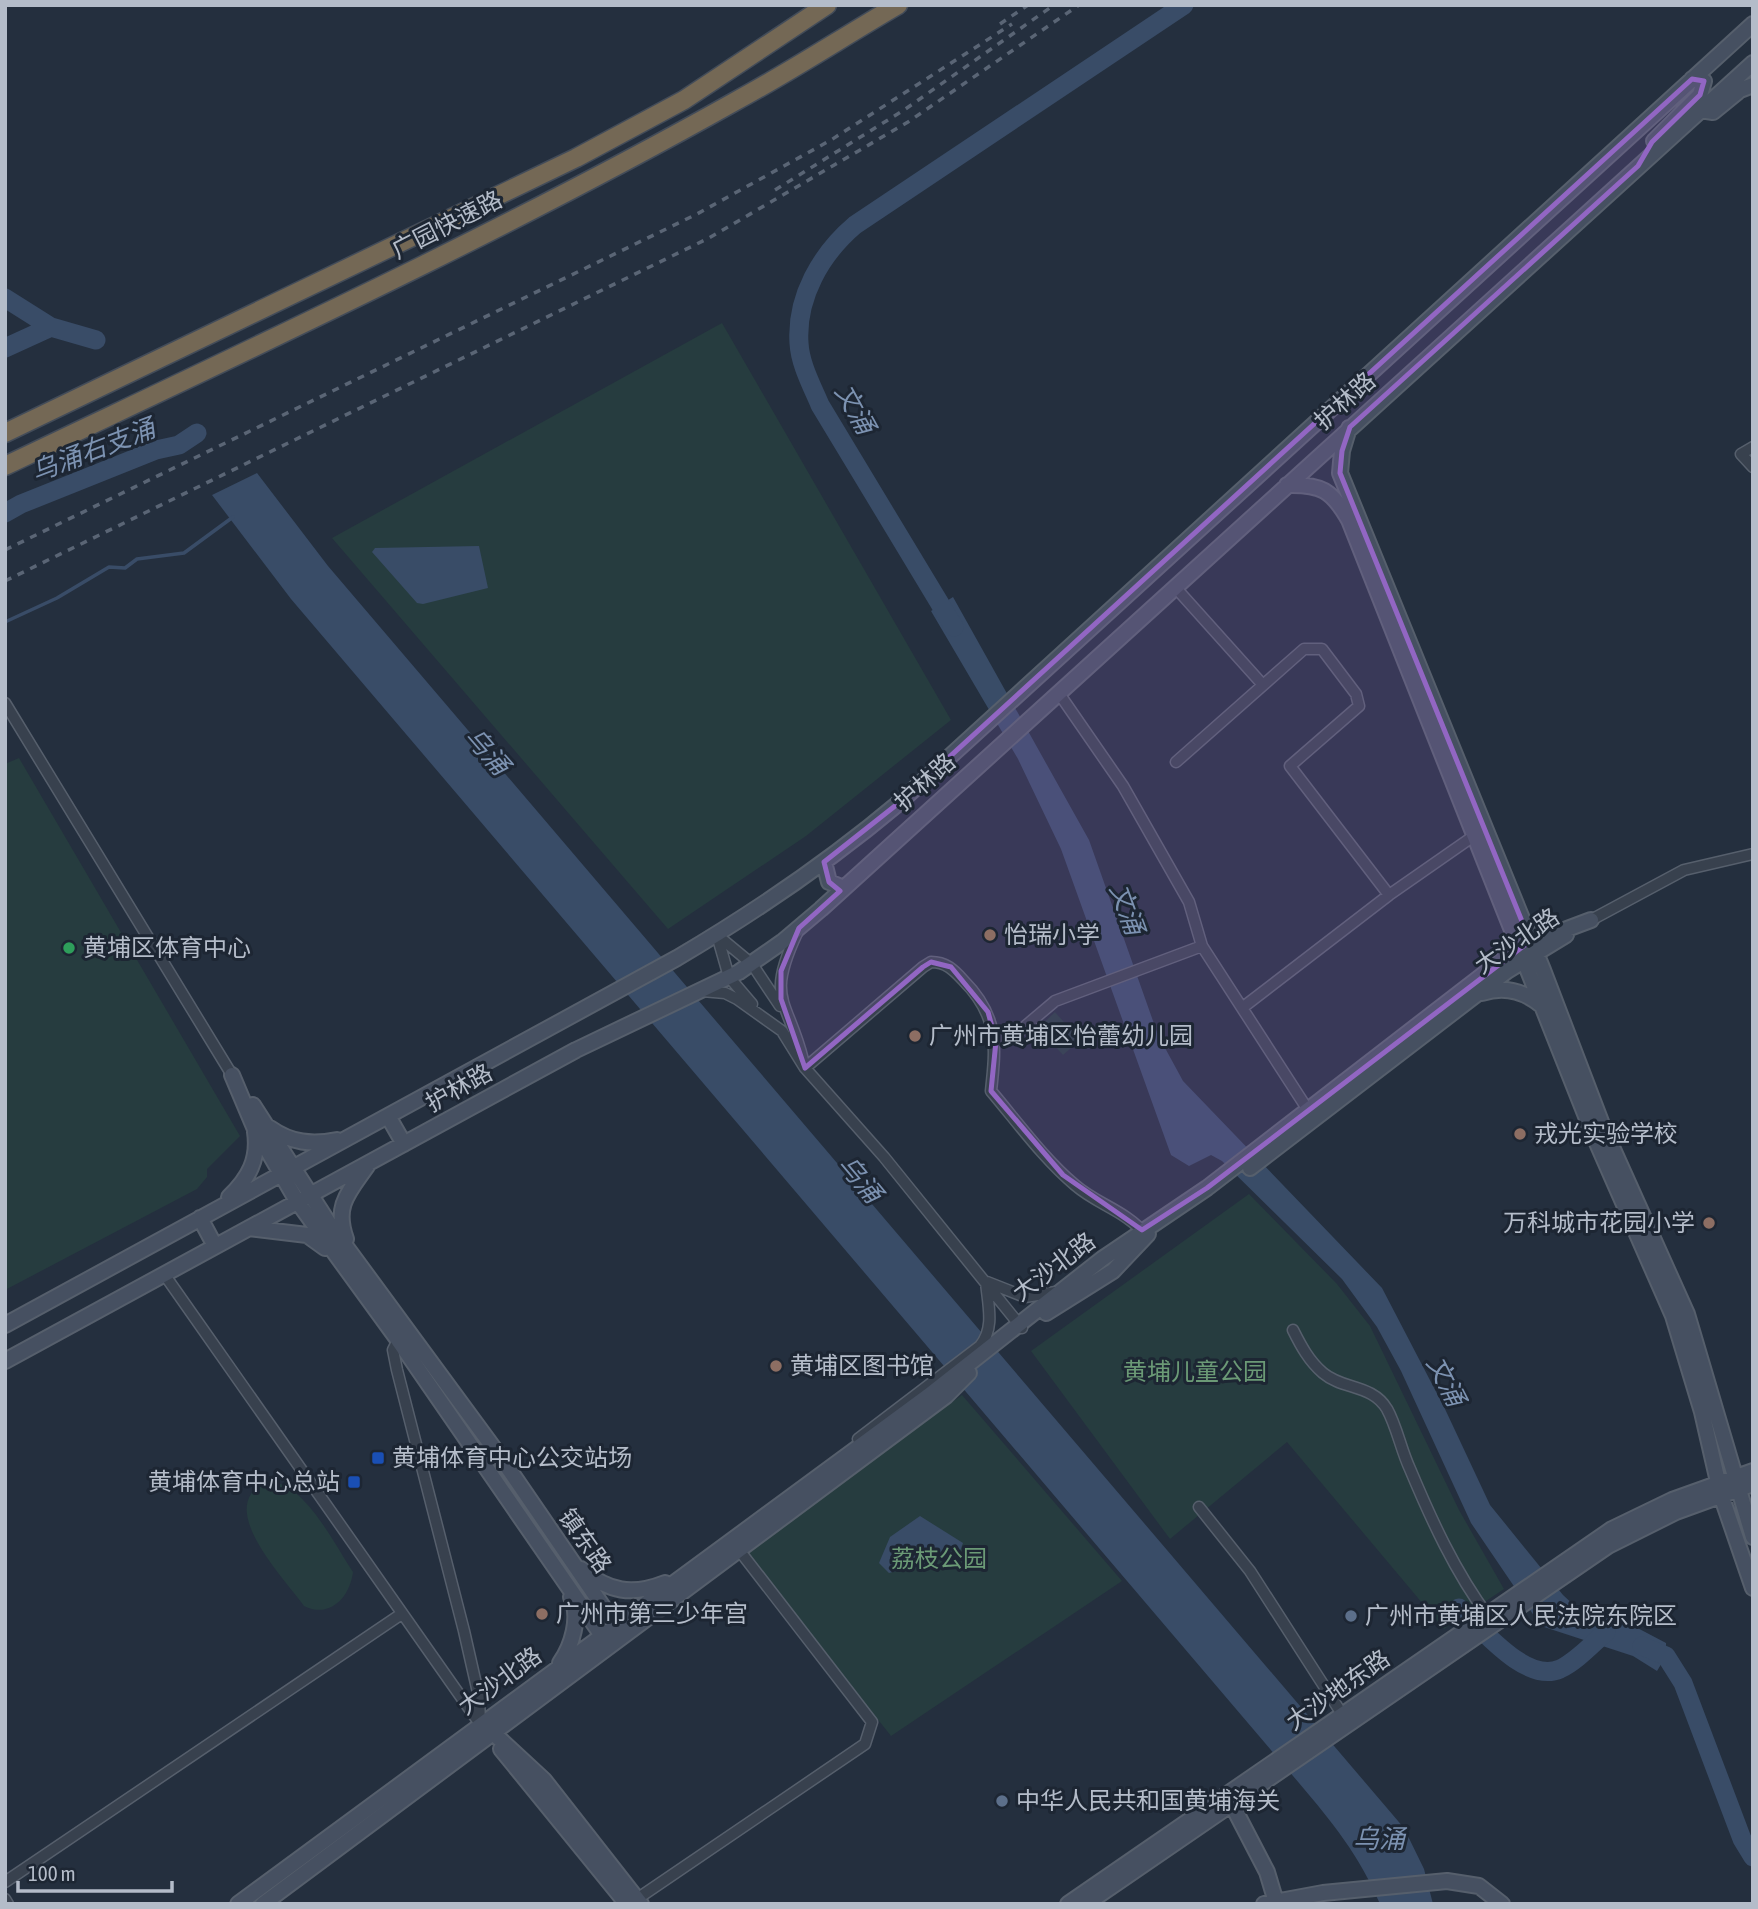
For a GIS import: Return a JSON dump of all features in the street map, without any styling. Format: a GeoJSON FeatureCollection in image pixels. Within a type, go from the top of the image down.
{"type":"FeatureCollection","features":[{"type":"Feature","properties":{"kind":"highway","name":"广园快速路"},"geometry":{"type":"LineString","coordinates":[[5,433],[564,164],[684,100],[827,5]]}},
{"type":"Feature","properties":{"kind":"highway","name":"广园快速路"},"geometry":{"type":"LineString","coordinates":[[5,466],[338,307],[558,196],[736,102],[898,5]]}},
{"type":"Feature","properties":{"kind":"street"},"geometry":{"type":"LineString","coordinates":[[736,66],[812,5]]}},
{"type":"Feature","properties":{"kind":"street","name":"护林路"},"geometry":{"type":"LineString","coordinates":[[5,1325],[677,958],[824,862],[891,809],[1030,685],[1753,24]]}},
{"type":"Feature","properties":{"kind":"street","name":"护林路"},"geometry":{"type":"LineString","coordinates":[[5,1361],[588,1044],[752,964],[799,928],[844,888],[1753,63]]}},
{"type":"Feature","properties":{"kind":"street"},"geometry":{"type":"LineString","coordinates":[[1638,166],[1652,142],[1704,89],[1701,79],[1692,79]]}},
{"type":"Feature","properties":{"kind":"street"},"geometry":{"type":"LineString","coordinates":[[1700,110],[1713,112],[1740,90],[1753,85]]}},
{"type":"Feature","properties":{"kind":"street"},"geometry":{"type":"LineString","coordinates":[[1350,427],[1342,451],[1340,473],[1527,950],[1687,1314],[1753,1537]]}},
{"type":"Feature","properties":{"kind":"street"},"geometry":{"type":"LineString","coordinates":[[1753,447],[1741,454],[1753,467]]}},
{"type":"Feature","properties":{"kind":"street"},"geometry":{"type":"LineString","coordinates":[[1287,485],[1311,484],[1323,489],[1342,509],[1480,832]]}},
{"type":"Feature","properties":{"kind":"street"},"geometry":{"type":"LineString","coordinates":[[1175,587],[1263,685]]}},
{"type":"Feature","properties":{"kind":"street"},"geometry":{"type":"LineString","coordinates":[[1176,762],[1304,649],[1315,647],[1327,653],[1356,694],[1359,706],[1290,766],[1389,895]]}},
{"type":"Feature","properties":{"kind":"street"},"geometry":{"type":"LineString","coordinates":[[1058,692],[1123,786],[1189,902],[1202,946],[1308,1110]]}},
{"type":"Feature","properties":{"kind":"street"},"geometry":{"type":"LineString","coordinates":[[5,704],[232,1075]]}},
{"type":"Feature","properties":{"kind":"street"},"geometry":{"type":"LineString","coordinates":[[1242,1007],[1389,895],[1480,832]]}},
{"type":"Feature","properties":{"kind":"street"},"geometry":{"type":"LineString","coordinates":[[1591,920],[1684,870],[1753,854]]}},
{"type":"Feature","properties":{"kind":"street"},"geometry":{"type":"LineString","coordinates":[[824,862],[829,882],[844,888]]}},
{"type":"Feature","properties":{"kind":"street","name":"大沙北路"},"geometry":{"type":"LineString","coordinates":[[264,1904],[493,1735],[620,1631],[676,1579],[836,1463],[945,1377],[997,1340],[1113,1270],[1144,1233],[1212,1196],[1282,1138],[1308,1110],[1527,950],[1591,920]]}},
{"type":"Feature","properties":{"kind":"street"},"geometry":{"type":"LineString","coordinates":[[785,1016],[780,999],[781,971],[799,928]]}},
{"type":"Feature","properties":{"kind":"street"},"geometry":{"type":"LineString","coordinates":[[717,934],[752,964],[797,1034],[805,1068]]}},
{"type":"Feature","properties":{"kind":"street"},"geometry":{"type":"LineString","coordinates":[[717,934],[729,977],[762,1016]]}},
{"type":"Feature","properties":{"kind":"street"},"geometry":{"type":"LineString","coordinates":[[996,1041],[1016,1034],[1055,1001],[1202,946]]}},
{"type":"Feature","properties":{"kind":"street"},"geometry":{"type":"LineString","coordinates":[[1527,950],[1543,1007],[1593,1134],[1673,1316],[1702,1412],[1719,1489],[1753,1587]]}},
{"type":"Feature","properties":{"kind":"street","name":"大沙北路"},"geometry":{"type":"LineString","coordinates":[[1020,1326],[1063,1290],[1176,1207],[1282,1138],[1477,995],[1527,950]]}},
{"type":"Feature","properties":{"kind":"street"},"geometry":{"type":"LineString","coordinates":[[805,1068],[931,962],[951,967],[988,1012],[996,1041],[991,1091],[1070,1181],[1120,1210],[1144,1233]]}},
{"type":"Feature","properties":{"kind":"street"},"geometry":{"type":"LineString","coordinates":[[1477,995],[1506,989],[1530,996],[1543,1007]]}},
{"type":"Feature","properties":{"kind":"street"},"geometry":{"type":"LineString","coordinates":[[701,991],[725,993],[782,1031],[805,1068],[884,1157],[1020,1326]]}},
{"type":"Feature","properties":{"kind":"street","name":"镇东路"},"geometry":{"type":"LineString","coordinates":[[232,1075],[304,1198],[346,1257],[504,1462],[620,1631]]}},
{"type":"Feature","properties":{"kind":"street"},"geometry":{"type":"LineString","coordinates":[[388,1116],[404,1144]]}},
{"type":"Feature","properties":{"kind":"street"},"geometry":{"type":"LineString","coordinates":[[216,1210],[244,1183],[251,1171],[259,1125],[282,1137],[307,1143],[349,1138]]}},
{"type":"Feature","properties":{"kind":"street"},"geometry":{"type":"LineString","coordinates":[[346,1257],[340,1214],[350,1189],[369,1163]]}},
{"type":"Feature","properties":{"kind":"street"},"geometry":{"type":"LineString","coordinates":[[200,1218],[215,1246]]}},
{"type":"Feature","properties":{"kind":"street"},"geometry":{"type":"LineString","coordinates":[[248,1228],[307,1235],[346,1257]]}},
{"type":"Feature","properties":{"kind":"street","name":"镇东路"},"geometry":{"type":"LineString","coordinates":[[346,1257],[398,1340],[603,1637]]}},
{"type":"Feature","properties":{"kind":"street"},"geometry":{"type":"LineString","coordinates":[[164,1274],[400,1615],[480,1724],[544,1780],[634,1903],[865,1744],[872,1722],[738,1550]]}},
{"type":"Feature","properties":{"kind":"street"},"geometry":{"type":"LineString","coordinates":[[986,1282],[1025,1297],[1063,1290]]}},
{"type":"Feature","properties":{"kind":"street"},"geometry":{"type":"LineString","coordinates":[[986,1282],[990,1321],[997,1340]]}},
{"type":"Feature","properties":{"kind":"street"},"geometry":{"type":"LineString","coordinates":[[1293,1330],[1307,1356],[1325,1375],[1373,1392],[1386,1408],[1409,1468],[1443,1539],[1471,1593],[1488,1616]]}},
{"type":"Feature","properties":{"kind":"street"},"geometry":{"type":"LineString","coordinates":[[398,1340],[394,1345],[394,1360],[464,1630],[479,1697],[480,1724]]}},
{"type":"Feature","properties":{"kind":"street","name":"大沙北路"},"geometry":{"type":"LineString","coordinates":[[620,1631],[738,1550],[946,1396],[997,1340]]}},
{"type":"Feature","properties":{"kind":"street","name":"大沙地东路"},"geometry":{"type":"LineString","coordinates":[[1068,1904],[1230,1798],[1562,1572],[1632,1518],[1736,1483],[1753,1471]]}},
{"type":"Feature","properties":{"kind":"street","name":"大沙地东路"},"geometry":{"type":"LineString","coordinates":[[1736,1483],[1753,1484]]}},
{"type":"Feature","properties":{"kind":"street"},"geometry":{"type":"LineString","coordinates":[[1199,1507],[1250,1571],[1342,1714]]}},
{"type":"Feature","properties":{"kind":"street"},"geometry":{"type":"LineString","coordinates":[[557,1667],[570,1644],[575,1616],[574,1603],[557,1571],[567,1556],[601,1583],[624,1592],[636,1592],[676,1579]]}},
{"type":"Feature","properties":{"kind":"street","name":"大沙地东路"},"geometry":{"type":"LineString","coordinates":[[1330,1729],[1342,1714],[1471,1634],[1488,1616],[1562,1572]]}},
{"type":"Feature","properties":{"kind":"street"},"geometry":{"type":"LineString","coordinates":[[5,1882],[400,1615]]}},
{"type":"Feature","properties":{"kind":"street"},"geometry":{"type":"LineString","coordinates":[[603,1637],[620,1631]]}},
{"type":"Feature","properties":{"kind":"street","name":"大沙北路"},"geometry":{"type":"LineString","coordinates":[[238,1904],[557,1667],[603,1637]]}},
{"type":"Feature","properties":{"kind":"street"},"geometry":{"type":"LineString","coordinates":[[1230,1798],[1267,1872],[1272,1903],[1323,1893],[1447,1881],[1479,1885],[1502,1904]]}},
{"type":"Feature","properties":{"kind":"street","name":"大沙地东路"},"geometry":{"type":"LineString","coordinates":[[1086,1904],[1230,1798]]}},
{"type":"Feature","properties":{"kind":"street"},"geometry":{"type":"LineString","coordinates":[[5,1899],[8,1904]]}},
{"type":"Feature","properties":{"kind":"highlighted area"},"geometry":{"type":"Polygon","coordinates":[[[1692,79],[1704,81],[1700,95],[1652,142],[1638,166],[1350,427],[1342,451],[1340,473],[1530,941],[1207,1188],[1142,1230],[1063,1175],[991,1091],[996,1041],[988,1012],[951,967],[931,962],[923,967],[805,1068],[781,999],[781,971],[799,928],[840,891],[829,882],[824,862],[900,802],[1692,79]]]}},
{"type":"Feature","properties":{"kind":"green space"},"geometry":{"type":"Polygon","coordinates":[[[722,323],[951,720],[806,836],[668,929],[332,538],[722,323]]]}},
{"type":"Feature","properties":{"kind":"green space","name":"黄埔区体育中心"},"geometry":{"type":"Polygon","coordinates":[[[19,758],[240,1136],[207,1169],[207,1177],[197,1189],[5,1290],[5,764],[19,758]]]}},
{"type":"Feature","properties":{"kind":"green space"},"geometry":{"type":"Polygon","coordinates":[[[1055,1012],[1080,1040],[1063,1055],[1038,1028],[1055,1012]]]}},
{"type":"Feature","properties":{"kind":"green space","name":"黄埔儿童公园"},"geometry":{"type":"Polygon","coordinates":[[[1249,1194],[1337,1284],[1370,1326],[1459,1510],[1504,1589],[1444,1629],[1287,1442],[1170,1539],[1031,1351],[1249,1194]]]}},
{"type":"Feature","properties":{"kind":"green space","name":"荔枝公园"},"geometry":{"type":"Polygon","coordinates":[[[962,1395],[1122,1581],[891,1736],[744,1551],[962,1395]]]}},
{"type":"Feature","properties":{"kind":"green space"},"geometry":{"type":"Polygon","coordinates":[[[274,1482],[286,1486],[309,1506],[353,1572],[348,1590],[330,1608],[322,1610],[304,1606],[254,1536],[248,1521],[247,1506],[251,1494],[258,1487],[274,1482]]]}},
{"type":"Feature","properties":{"kind":"water","name":"乌涌"},"geometry":{"type":"Polygon","coordinates":[[[257,473],[328,566],[1404,1828],[1424,1869],[1433,1904],[1380,1904],[1354,1855],[1311,1798],[291,599],[212,495],[257,473]]]}},
{"type":"Feature","properties":{"kind":"water"},"geometry":{"type":"Polygon","coordinates":[[[479,546],[488,588],[423,604],[417,603],[372,552],[375,548],[479,546]]]}},
{"type":"Feature","properties":{"kind":"water"},"geometry":{"type":"Polygon","coordinates":[[[953,597],[1089,840],[1158,1035],[1183,1081],[1382,1288],[1445,1409],[1490,1505],[1563,1595],[1577,1608],[1628,1623],[1666,1643],[1666,1656],[1657,1671],[1633,1656],[1541,1626],[1471,1523],[1401,1371],[1377,1327],[1342,1279],[1222,1161],[1211,1155],[1189,1166],[1171,1155],[1061,849],[1018,759],[931,611],[953,597]]]}},
{"type":"Feature","properties":{"kind":"water"},"geometry":{"type":"Polygon","coordinates":[[[920,1516],[963,1543],[959,1554],[889,1573],[879,1563],[890,1537],[920,1516]]]}},
{"type":"Feature","properties":{"kind":"waterway","name":"文涌"},"geometry":{"type":"LineString","coordinates":[[954,627],[820,405],[800,351],[799,326],[806,293],[831,249],[855,225],[1184,5]]}},
{"type":"Feature","properties":{"kind":"waterway","name":"乌涌右支涌"},"geometry":{"type":"LineString","coordinates":[[5,298],[51,327],[96,340]]}},
{"type":"Feature","properties":{"kind":"waterway","name":"乌涌右支涌"},"geometry":{"type":"LineString","coordinates":[[5,348],[51,327]]}},
{"type":"Feature","properties":{"kind":"waterway","name":"乌涌右支涌"},"geometry":{"type":"LineString","coordinates":[[5,513],[21,504],[156,450],[179,445],[197,433]]}},
{"type":"Feature","properties":{"kind":"waterway"},"geometry":{"type":"LineString","coordinates":[[5,622],[57,598],[109,567],[125,568],[137,559],[184,553],[233,517]]}},
{"type":"Feature","properties":{"kind":"waterway"},"geometry":{"type":"LineString","coordinates":[[1459,1608],[1505,1652],[1533,1669],[1547,1672],[1572,1662],[1606,1632]]}},
{"type":"Feature","properties":{"kind":"waterway","name":"文涌"},"geometry":{"type":"LineString","coordinates":[[1642,1646],[1666,1656],[1683,1683],[1742,1839],[1753,1857]]}},
{"type":"Feature","properties":{"kind":"railway"},"geometry":{"type":"LineString","coordinates":[[1000,24],[1028,5]]}},
{"type":"Feature","properties":{"kind":"railway"},"geometry":{"type":"LineString","coordinates":[[775,190],[904,110],[1054,5]]}},
{"type":"Feature","properties":{"kind":"railway"},"geometry":{"type":"LineString","coordinates":[[5,581],[709,238],[908,122],[1079,5]]}},
{"type":"Feature","properties":{"kind":"railway"},"geometry":{"type":"LineString","coordinates":[[5,550],[697,214],[831,140],[1012,24]]}},
{"type":"Feature","properties":{"kind":"place","name":"怡瑞小学"},"geometry":{"type":"Point","coordinates":[990,935]}},
{"type":"Feature","properties":{"kind":"place","name":"黄埔区体育中心"},"geometry":{"type":"Point","coordinates":[69,948]}},
{"type":"Feature","properties":{"kind":"place","name":"广州市黄埔区怡蕾幼儿园"},"geometry":{"type":"Point","coordinates":[915,1036]}},
{"type":"Feature","properties":{"kind":"place","name":"戎光实验学校"},"geometry":{"type":"Point","coordinates":[1520,1134]}},
{"type":"Feature","properties":{"kind":"place","name":"万科城市花园小学"},"geometry":{"type":"Point","coordinates":[1709,1223]}},
{"type":"Feature","properties":{"kind":"place","name":"黄埔区图书馆"},"geometry":{"type":"Point","coordinates":[776,1366]}},
{"type":"Feature","properties":{"kind":"place","name":"黄埔体育中心公交站场"},"geometry":{"type":"Point","coordinates":[378,1458]}},
{"type":"Feature","properties":{"kind":"place","name":"黄埔体育中心总站"},"geometry":{"type":"Point","coordinates":[354,1482]}},
{"type":"Feature","properties":{"kind":"place","name":"广州市第三少年宫"},"geometry":{"type":"Point","coordinates":[542,1614]}},
{"type":"Feature","properties":{"kind":"place","name":"广州市黄埔区人民法院东院区"},"geometry":{"type":"Point","coordinates":[1351,1616]}},
{"type":"Feature","properties":{"kind":"place","name":"中华人民共和国黄埔海关"},"geometry":{"type":"Point","coordinates":[1002,1801]}}]}
